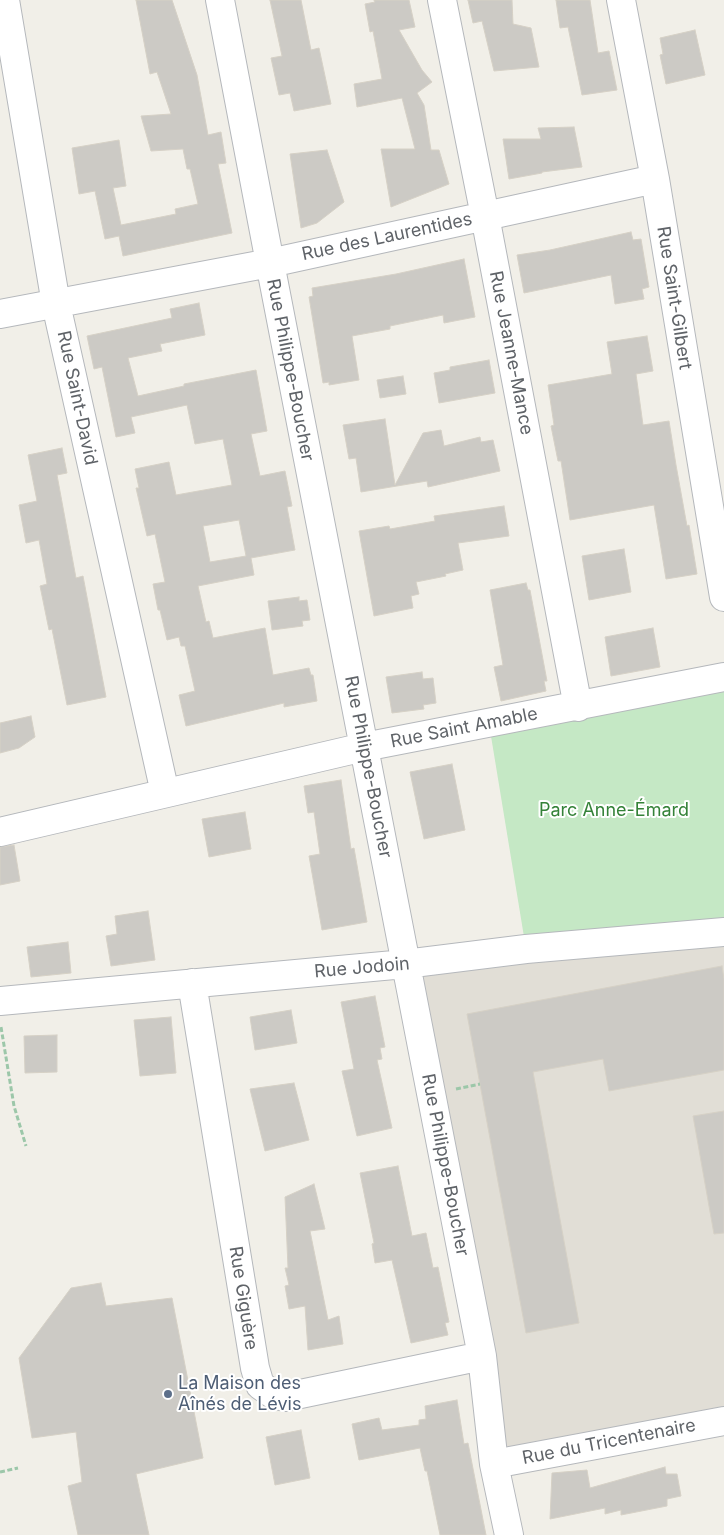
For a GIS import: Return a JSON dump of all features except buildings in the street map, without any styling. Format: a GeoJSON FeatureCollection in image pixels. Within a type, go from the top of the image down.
{"type":"FeatureCollection","features":[{"type":"Feature","properties":{"kind":"street","name":"Rue Saint-David"},"geometry":{"type":"LineString","coordinates":[[6,0],[56,304],[165,793]]}},
{"type":"Feature","properties":{"kind":"street","name":"Rue Philippe-Boucher"},"geometry":{"type":"LineString","coordinates":[[220,0],[482,1356],[494,1464],[509,1535]]}},
{"type":"Feature","properties":{"kind":"street","name":"Rue Jeanne-Mance"},"geometry":{"type":"LineString","coordinates":[[442,0],[578,707]]}},
{"type":"Feature","properties":{"kind":"street","name":"Rue Saint-Gilbert"},"geometry":{"type":"LineString","coordinates":[[621,0],[655,179],[724,597]]}},
{"type":"Feature","properties":{"kind":"street","name":"Rue des Laurentides"},"geometry":{"type":"LineString","coordinates":[[0,314],[270,263],[655,179]]}},
{"type":"Feature","properties":{"kind":"street","name":"Rue Saint Amable"},"geometry":{"type":"LineString","coordinates":[[0,832],[364,747],[724,678]]}},
{"type":"Feature","properties":{"kind":"street","name":"Rue Jodoin"},"geometry":{"type":"LineString","coordinates":[[0,1001],[405,964],[526,949],[724,932]]}},
{"type":"Feature","properties":{"kind":"street","name":"Rue Giguère"},"geometry":{"type":"LineString","coordinates":[[192,983],[255,1368],[260,1386],[274,1396],[286,1397],[482,1356]]}},
{"type":"Feature","properties":{"kind":"street","name":"Rue du Tricentenaire"},"geometry":{"type":"LineString","coordinates":[[494,1464],[724,1421]]}},
{"type":"Feature","properties":{"kind":"path"},"geometry":{"type":"LineString","coordinates":[[0,1021],[14,1106],[26,1146]]}},
{"type":"Feature","properties":{"kind":"path"},"geometry":{"type":"LineString","coordinates":[[0,1472],[18,1468]]}},
{"type":"Feature","properties":{"kind":"shaded area"},"geometry":{"type":"Polygon","coordinates":[[[724,932],[724,1421],[494,1464],[405,964],[724,932]]]}},
{"type":"Feature","properties":{"kind":"green space","name":"Parc Anne-Émard"},"geometry":{"type":"Polygon","coordinates":[[[724,677],[724,932],[526,949],[489,724],[724,677]]]}},
{"type":"Feature","properties":{"kind":"place","name":"La Maison des Aînés de Lévis"},"geometry":{"type":"Point","coordinates":[168,1394]}}]}
